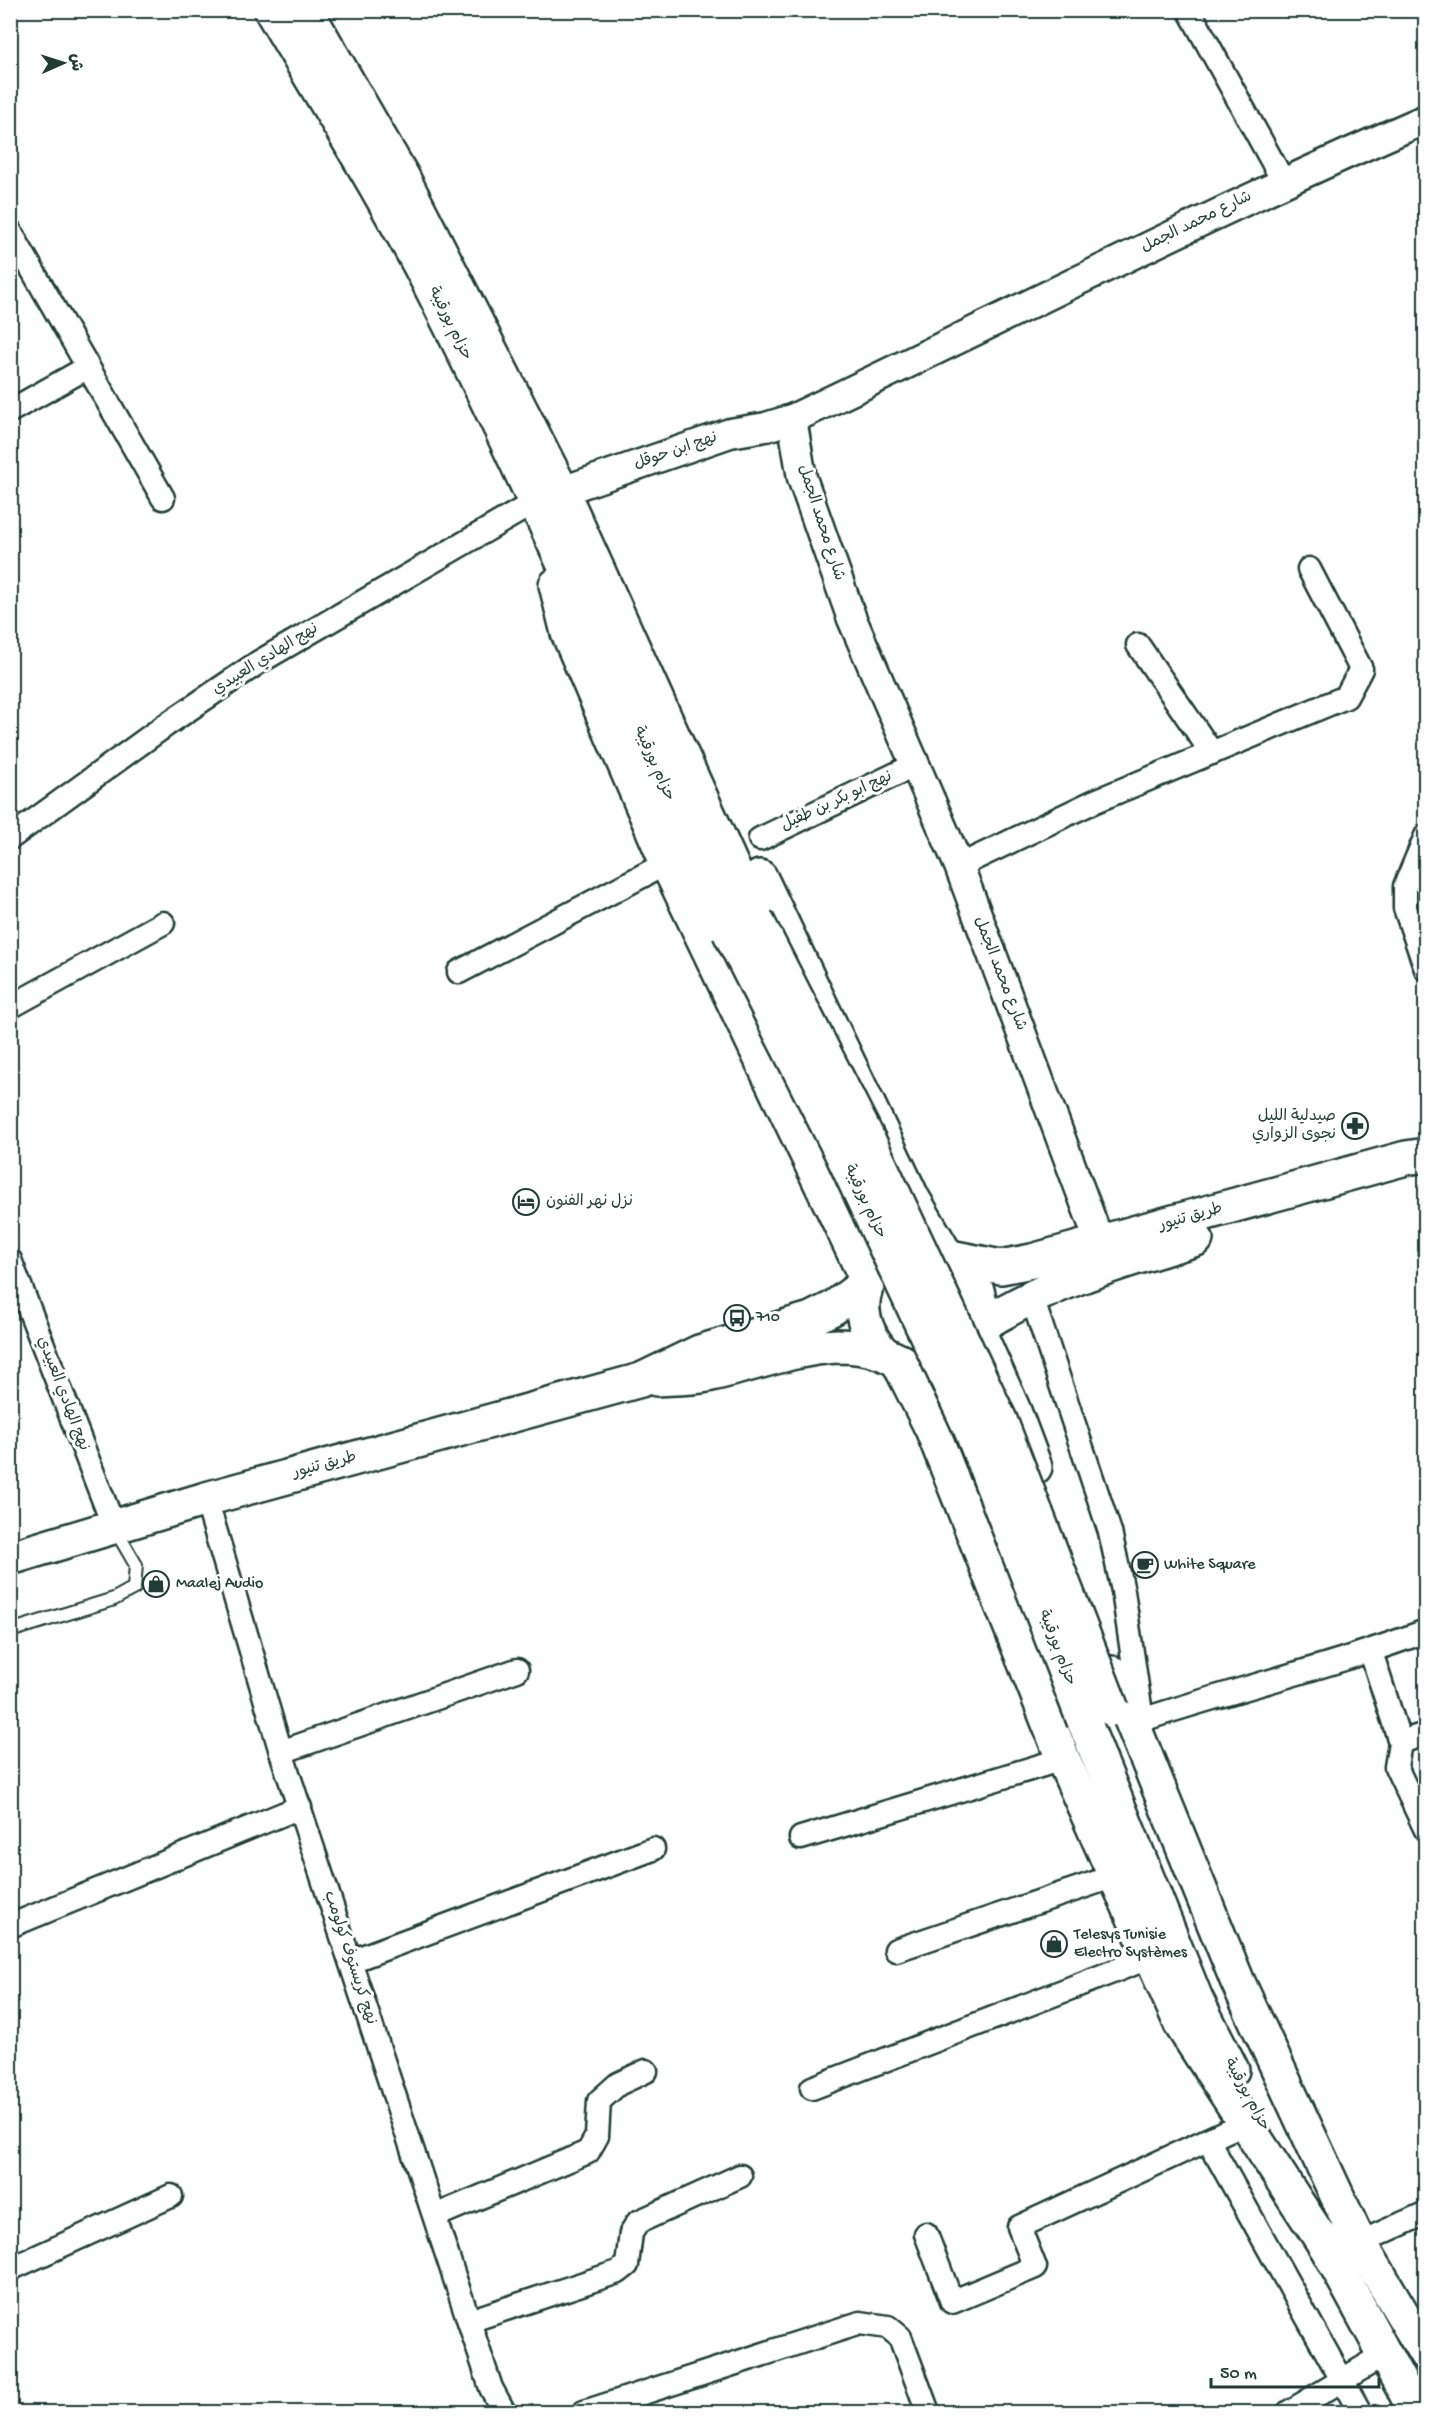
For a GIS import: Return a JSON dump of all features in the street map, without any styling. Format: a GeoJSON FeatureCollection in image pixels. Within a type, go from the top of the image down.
{"type":"FeatureCollection","features":[{"type":"Feature","properties":{"kind":"main road","name":"حزام بورقيبة"},"geometry":{"type":"LineString","coordinates":[[271,10],[381,195],[548,497]]}},
{"type":"Feature","properties":{"kind":"main road","name":"حزام بورقيبة"},"geometry":{"type":"LineString","coordinates":[[306,10],[404,178],[743,925],[842,1154],[971,1430],[1117,1718],[1196,1999],[1346,2250],[1425,2354]]}},
{"type":"Feature","properties":{"kind":"main road"},"geometry":{"type":"LineString","coordinates":[[548,497],[568,633],[667,863],[868,1282]]}},
{"type":"Feature","properties":{"kind":"main road"},"geometry":{"type":"LineString","coordinates":[[548,497],[622,577],[914,1199],[950,1256],[969,1273],[978,1291],[980,1310],[977,1328],[968,1345],[953,1358],[936,1365],[917,1367],[891,1358]]}},
{"type":"Feature","properties":{"kind":"main road","name":"طريق تنيور"},"geometry":{"type":"LineString","coordinates":[[950,1256],[1001,1267],[1100,1243],[1406,1158],[1425,1155]]}},
{"type":"Feature","properties":{"kind":"main road","name":"طريق تنيور"},"geometry":{"type":"LineString","coordinates":[[977,1328],[1031,1295],[1108,1265],[1425,1172]]}},
{"type":"Feature","properties":{"kind":"main road"},"geometry":{"type":"LineString","coordinates":[[950,1256],[936,1250],[916,1248],[896,1254],[880,1265],[868,1282],[862,1301],[863,1322],[870,1339],[891,1358],[932,1429],[1063,1759],[1182,2026],[1244,2123],[1346,2250]]}},
{"type":"Feature","properties":{"kind":"main road","name":"طريق تنيور"},"geometry":{"type":"LineString","coordinates":[[10,1558],[206,1499],[640,1380],[699,1352],[811,1319],[834,1308],[868,1282]]}},
{"type":"Feature","properties":{"kind":"main road"},"geometry":{"type":"LineString","coordinates":[[977,1328],[1014,1411],[1117,1718],[1237,1980],[1346,2250]]}},
{"type":"Feature","properties":{"kind":"main road","name":"طريق تنيور"},"geometry":{"type":"LineString","coordinates":[[640,1380],[704,1376],[814,1349],[838,1346],[891,1358]]}},
{"type":"Feature","properties":{"kind":"main road","name":"حزام بورقيبة"},"geometry":{"type":"LineString","coordinates":[[1346,2250],[1384,2355],[1416,2412]]}},
{"type":"Feature","properties":{"kind":"street"},"geometry":{"type":"LineString","coordinates":[[1189,10],[1283,181]]}},
{"type":"Feature","properties":{"kind":"street","name":"شارع محمد الجمل"},"geometry":{"type":"LineString","coordinates":[[1100,1243],[959,866],[852,619],[802,478],[792,418],[1032,305],[1283,181],[1425,119]]}},
{"type":"Feature","properties":{"kind":"street"},"geometry":{"type":"LineString","coordinates":[[10,231],[163,498]]}},
{"type":"Feature","properties":{"kind":"street"},"geometry":{"type":"LineString","coordinates":[[10,411],[88,367]]}},
{"type":"Feature","properties":{"kind":"street","name":"نهج ابن حوقل"},"geometry":{"type":"LineString","coordinates":[[548,497],[730,433],[766,427],[792,418]]}},
{"type":"Feature","properties":{"kind":"street","name":"نهج الهادي العبيدي"},"geometry":{"type":"LineString","coordinates":[[10,838],[166,725],[259,662],[548,497]]}},
{"type":"Feature","properties":{"kind":"street"},"geometry":{"type":"LineString","coordinates":[[959,866],[1093,802],[1346,697],[1361,669],[1309,569]]}},
{"type":"Feature","properties":{"kind":"street"},"geometry":{"type":"LineString","coordinates":[[1138,645],[1212,753]]}},
{"type":"Feature","properties":{"kind":"street","name":"نهج ابو بكر بن طفيل"},"geometry":{"type":"LineString","coordinates":[[760,839],[915,765]]}},
{"type":"Feature","properties":{"kind":"street"},"geometry":{"type":"LineString","coordinates":[[1425,836],[1405,886],[1405,908],[1425,969]]}},
{"type":"Feature","properties":{"kind":"street"},"geometry":{"type":"LineString","coordinates":[[459,972],[667,863]]}},
{"type":"Feature","properties":{"kind":"street"},"geometry":{"type":"LineString","coordinates":[[10,1007],[163,923]]}},
{"type":"Feature","properties":{"kind":"street","name":"نهج الهادي العبيدي"},"geometry":{"type":"LineString","coordinates":[[10,1260],[114,1527]]}},
{"type":"Feature","properties":{"kind":"street"},"geometry":{"type":"LineString","coordinates":[[1031,1295],[1110,1532],[1123,1591],[1117,1718],[1234,1690],[1371,1652],[1425,1631]]}},
{"type":"Feature","properties":{"kind":"street","name":"نهج كريستوف كولومب"},"geometry":{"type":"LineString","coordinates":[[206,1499],[281,1752],[491,2388],[504,2412]]}},
{"type":"Feature","properties":{"kind":"street"},"geometry":{"type":"LineString","coordinates":[[1371,1652],[1400,1742],[1396,1767],[1425,1830]]}},
{"type":"Feature","properties":{"kind":"street"},"geometry":{"type":"LineString","coordinates":[[281,1752],[517,1670]]}},
{"type":"Feature","properties":{"kind":"street"},"geometry":{"type":"LineString","coordinates":[[1400,1742],[1425,1734]]}},
{"type":"Feature","properties":{"kind":"street"},"geometry":{"type":"LineString","coordinates":[[801,1838],[1063,1759]]}},
{"type":"Feature","properties":{"kind":"street"},"geometry":{"type":"LineString","coordinates":[[10,1926],[300,1807]]}},
{"type":"Feature","properties":{"kind":"street"},"geometry":{"type":"LineString","coordinates":[[351,1961],[653,1849]]}},
{"type":"Feature","properties":{"kind":"street"},"geometry":{"type":"LineString","coordinates":[[896,1950],[1115,1876]]}},
{"type":"Feature","properties":{"kind":"street"},"geometry":{"type":"LineString","coordinates":[[812,2088],[1151,1957]]}},
{"type":"Feature","properties":{"kind":"street"},"geometry":{"type":"LineString","coordinates":[[435,2216],[588,2151],[597,2136],[599,2102],[618,2084],[646,2071]]}},
{"type":"Feature","properties":{"kind":"street"},"geometry":{"type":"LineString","coordinates":[[926,2234],[952,2302],[1035,2267],[1019,2227],[1244,2123]]}},
{"type":"Feature","properties":{"kind":"street"},"geometry":{"type":"LineString","coordinates":[[1208,2140],[1360,2412]]}},
{"type":"Feature","properties":{"kind":"street"},"geometry":{"type":"LineString","coordinates":[[469,2321],[618,2272],[627,2265],[631,2234],[638,2222],[740,2175]]}},
{"type":"Feature","properties":{"kind":"street"},"geometry":{"type":"LineString","coordinates":[[10,2269],[171,2196]]}},
{"type":"Feature","properties":{"kind":"street"},"geometry":{"type":"LineString","coordinates":[[1346,2250],[1425,2213]]}},
{"type":"Feature","properties":{"kind":"street"},"geometry":{"type":"LineString","coordinates":[[584,2412],[860,2323],[888,2327],[900,2337],[928,2412]]}},
{"type":"Feature","properties":{"kind":"street"},"geometry":{"type":"LineString","coordinates":[[1289,2412],[1384,2355]]}},
{"type":"Feature","properties":{"kind":"lane"},"geometry":{"type":"LineString","coordinates":[[10,1630],[114,1599],[134,1588],[136,1565],[130,1550],[114,1527]]}},
{"type":"Feature","properties":{"kind":"place","name":"صيدلية الليل نجوى الزواري"},"geometry":{"type":"Point","coordinates":[1355,1126]}},
{"type":"Feature","properties":{"kind":"place","name":"نزل نهر الفنون"},"geometry":{"type":"Point","coordinates":[526,1202]}},
{"type":"Feature","properties":{"kind":"place","name":"710"},"geometry":{"type":"Point","coordinates":[737,1318]}},
{"type":"Feature","properties":{"kind":"place","name":"White Square"},"geometry":{"type":"Point","coordinates":[1145,1565]}},
{"type":"Feature","properties":{"kind":"place","name":"Maalej Audio"},"geometry":{"type":"Point","coordinates":[156,1584]}},
{"type":"Feature","properties":{"kind":"place","name":"Telesys Tunisie Electro Systèmes"},"geometry":{"type":"Point","coordinates":[1054,1944]}}]}
